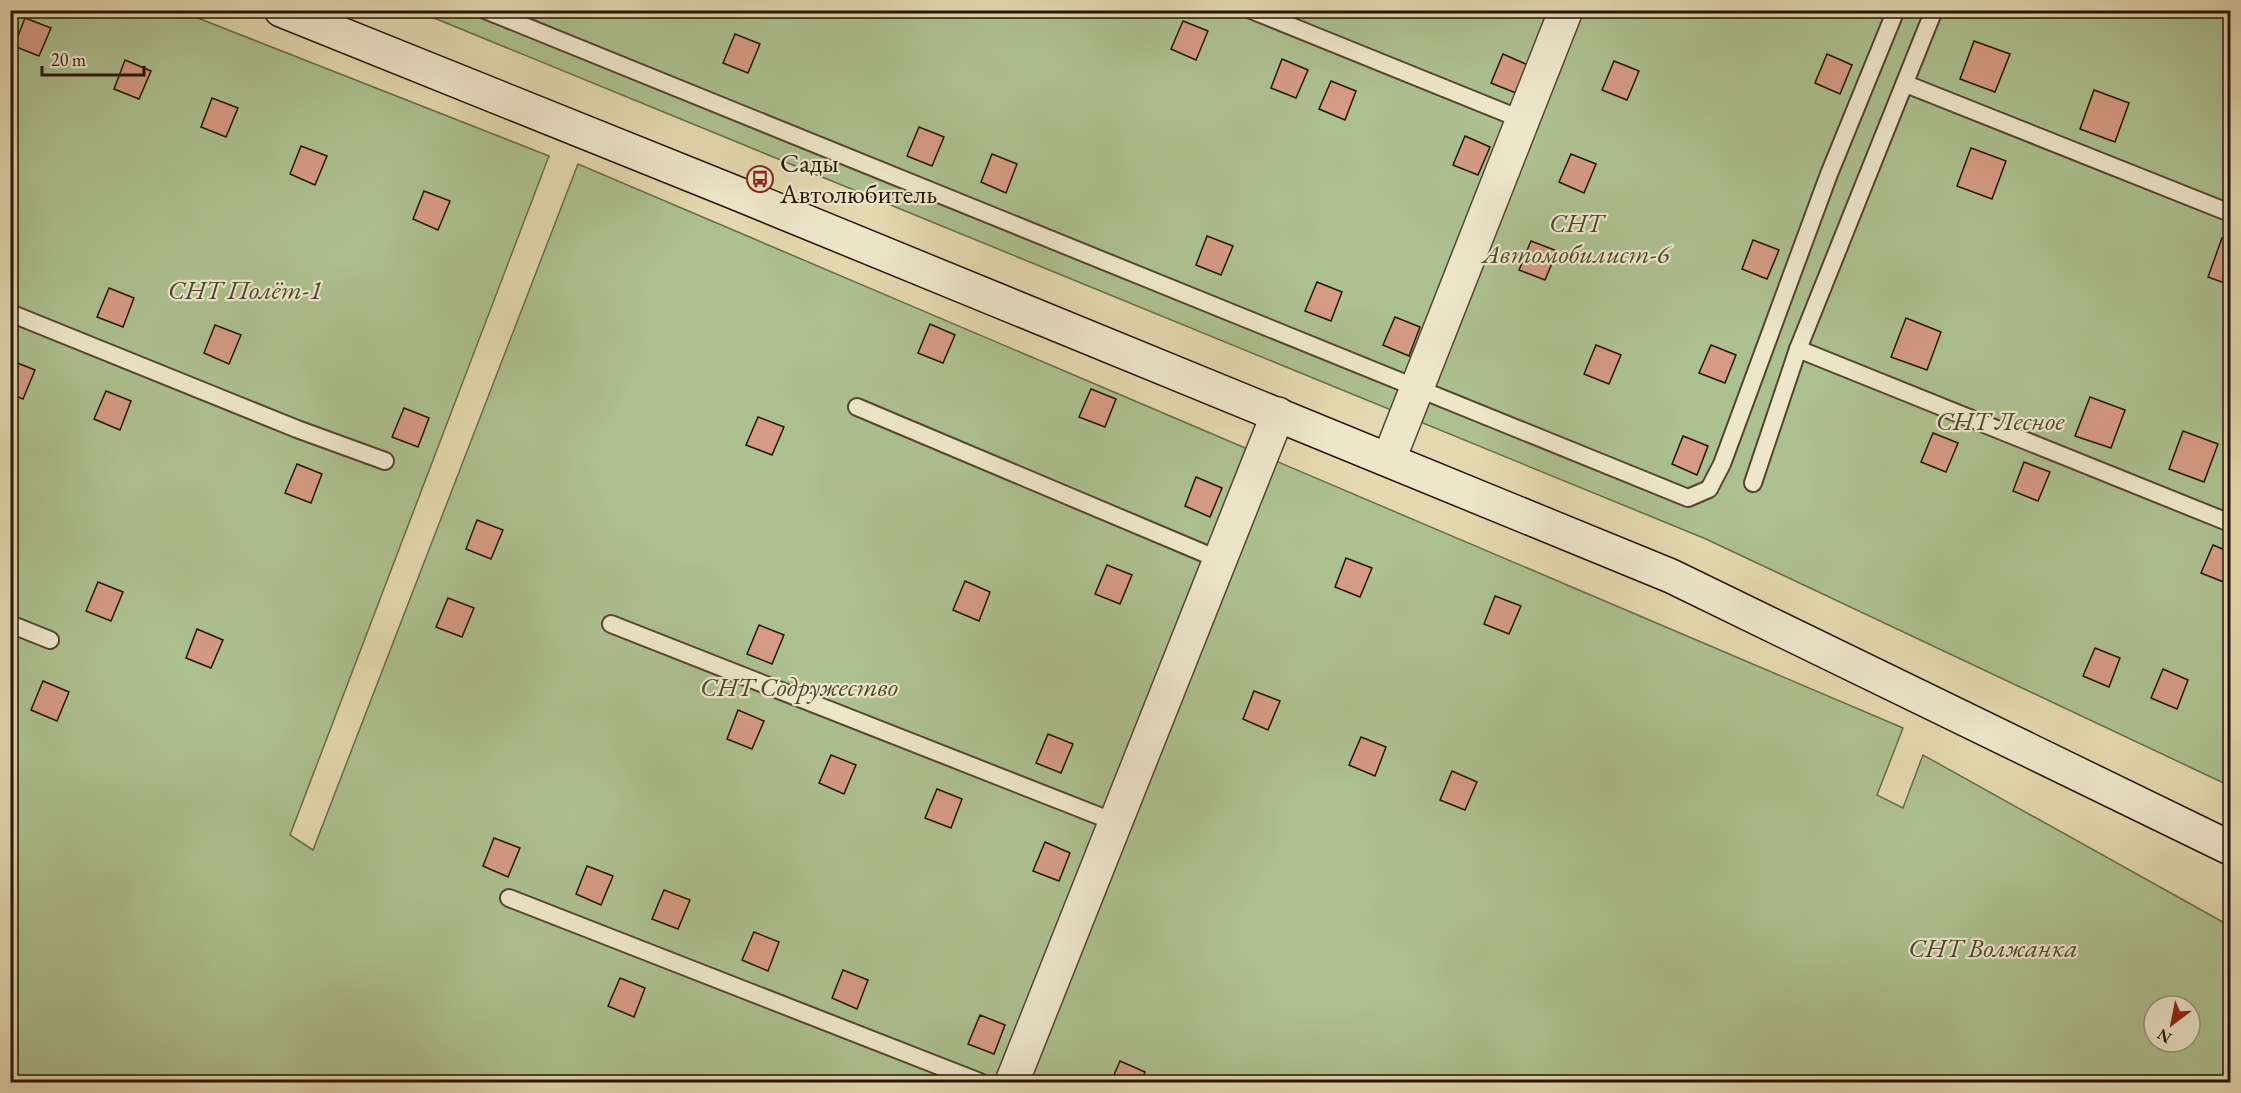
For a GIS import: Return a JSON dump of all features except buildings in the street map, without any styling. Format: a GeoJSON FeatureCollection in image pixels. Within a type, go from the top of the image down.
{"type":"FeatureCollection","features":[{"type":"Feature","properties":{"kind":"street"},"geometry":{"type":"LineString","coordinates":[[281,10],[1389,459],[1671,576],[2230,848]]}},
{"type":"Feature","properties":{"kind":"street"},"geometry":{"type":"LineString","coordinates":[[1389,459],[1566,10]]}},
{"type":"Feature","properties":{"kind":"street"},"geometry":{"type":"LineString","coordinates":[[1012,1083],[1278,414]]}},
{"type":"Feature","properties":{"kind":"lane"},"geometry":{"type":"LineString","coordinates":[[485,10],[1688,498],[1709,489],[1722,464],[1828,174],[1896,10]]}},
{"type":"Feature","properties":{"kind":"lane"},"geometry":{"type":"LineString","coordinates":[[1251,10],[1523,120]]}},
{"type":"Feature","properties":{"kind":"lane"},"geometry":{"type":"LineString","coordinates":[[1753,483],[1798,349],[1934,10]]}},
{"type":"Feature","properties":{"kind":"lane"},"geometry":{"type":"LineString","coordinates":[[1906,84],[2230,213]]}},
{"type":"Feature","properties":{"kind":"lane"},"geometry":{"type":"LineString","coordinates":[[10,313],[286,424],[385,461]]}},
{"type":"Feature","properties":{"kind":"lane"},"geometry":{"type":"LineString","coordinates":[[1798,349],[2230,523]]}},
{"type":"Feature","properties":{"kind":"lane"},"geometry":{"type":"LineString","coordinates":[[857,407],[1220,560]]}},
{"type":"Feature","properties":{"kind":"lane"},"geometry":{"type":"LineString","coordinates":[[10,624],[50,640]]}},
{"type":"Feature","properties":{"kind":"lane"},"geometry":{"type":"LineString","coordinates":[[611,624],[1117,823]]}},
{"type":"Feature","properties":{"kind":"lane"},"geometry":{"type":"LineString","coordinates":[[509,898],[980,1083]]}},
{"type":"Feature","properties":{"kind":"green space","name":"СНТ Содружество"},"geometry":{"type":"Polygon","coordinates":[[[10,11],[180,11],[549,156],[290,835],[313,850],[578,164],[1903,728],[1877,795],[1903,808],[1923,755],[2230,926],[2230,1082],[11,1082],[10,11]]]}},
{"type":"Feature","properties":{"kind":"green space"},"geometry":{"type":"Polygon","coordinates":[[[417,11],[2230,11],[2230,786],[1706,539],[417,11]]]}},
{"type":"Feature","properties":{"kind":"place","name":"Сады Автолюбитель"},"geometry":{"type":"Point","coordinates":[760,179]}},
{"type":"Feature","properties":{"kind":"park label","name":"СНТ Автомобилист-6"},"geometry":{"type":"Point","coordinates":[1576,238]}},
{"type":"Feature","properties":{"kind":"park label","name":"СНТ Полёт-1"},"geometry":{"type":"Point","coordinates":[245,290]}},
{"type":"Feature","properties":{"kind":"park label","name":"СНТ Лесное"},"geometry":{"type":"Point","coordinates":[2000,421]}},
{"type":"Feature","properties":{"kind":"park label","name":"СНТ Волжанка"},"geometry":{"type":"Point","coordinates":[1993,948]}}]}
